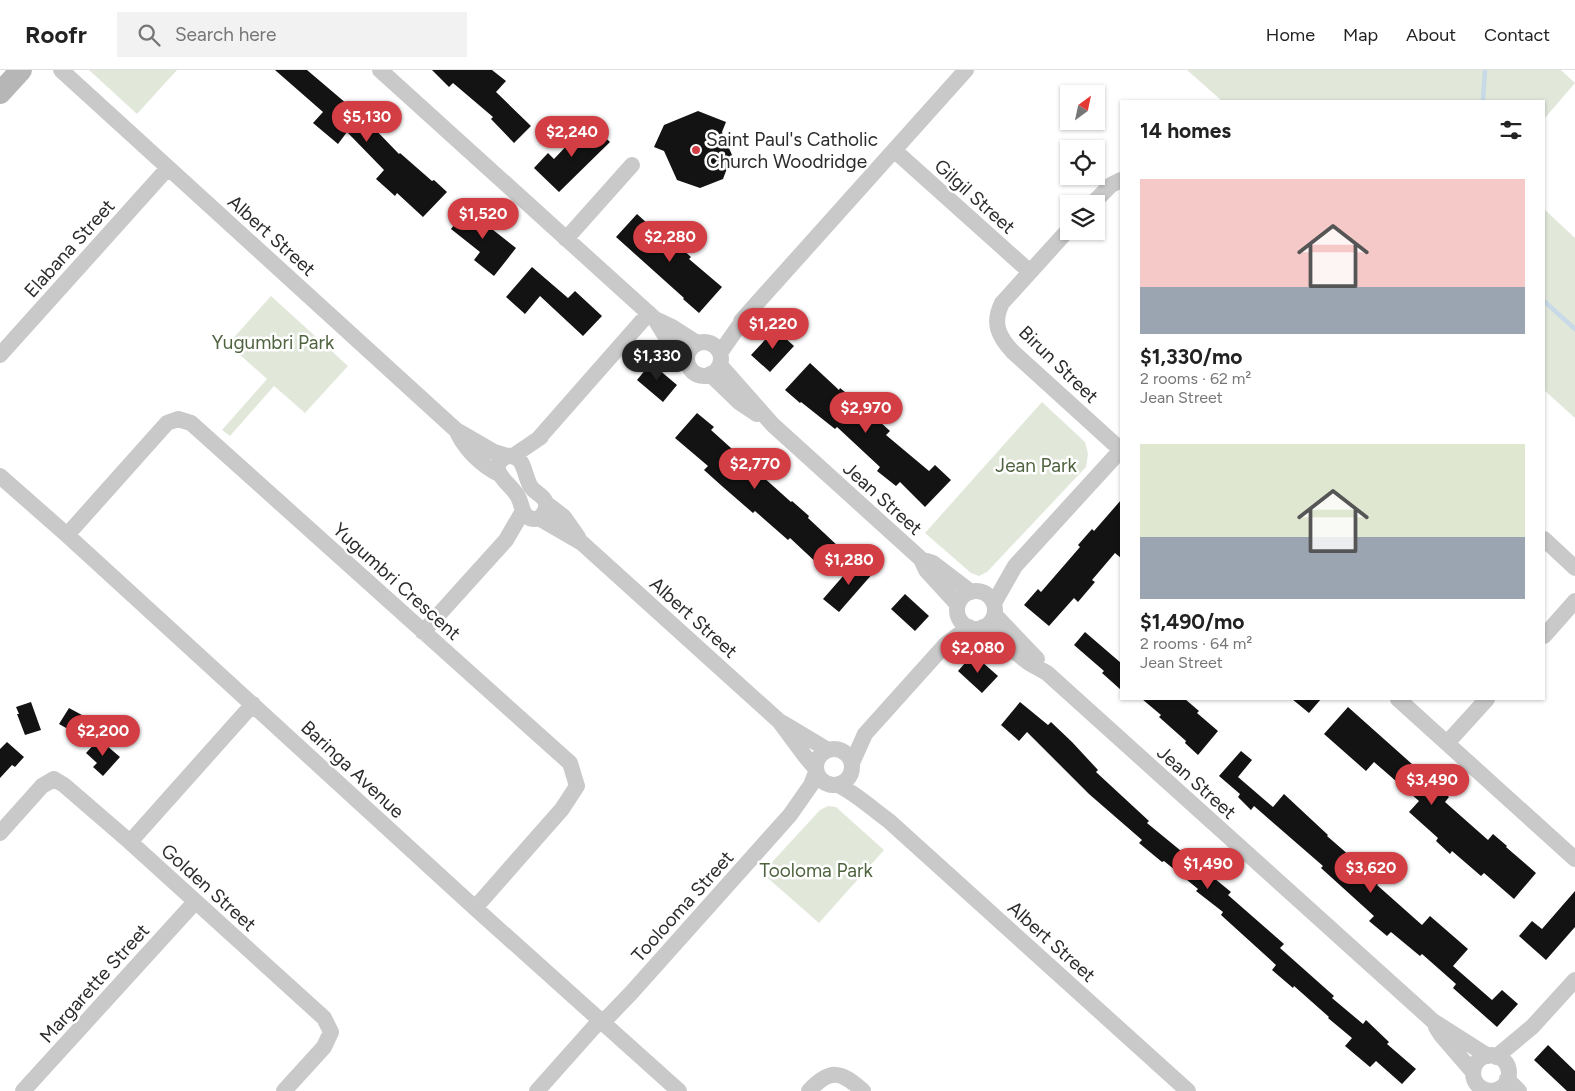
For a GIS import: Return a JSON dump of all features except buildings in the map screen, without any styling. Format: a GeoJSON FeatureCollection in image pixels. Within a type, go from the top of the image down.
{"type":"FeatureCollection","features":[{"type":"Feature","properties":{"kind":"main road"},"geometry":{"type":"LineString","coordinates":[[0,93],[21,70]]}},
{"type":"Feature","properties":{"kind":"street","name":"Albert Street"},"geometry":{"type":"LineString","coordinates":[[60,70],[456,430],[494,452],[514,459],[532,489],[544,500],[535,513]]}},
{"type":"Feature","properties":{"kind":"street","name":"Jean Street"},"geometry":{"type":"LineString","coordinates":[[380,70],[652,316],[672,327],[707,356],[774,426],[920,559],[926,570],[967,619],[1046,673],[1432,1021],[1502,1076]]}},
{"type":"Feature","properties":{"kind":"street"},"geometry":{"type":"LineString","coordinates":[[707,356],[737,321],[741,321],[966,70]]}},
{"type":"Feature","properties":{"kind":"street","name":"Gilgil Street"},"geometry":{"type":"LineString","coordinates":[[894,150],[1029,271]]}},
{"type":"Feature","properties":{"kind":"street"},"geometry":{"type":"LineString","coordinates":[[566,239],[632,165]]}},
{"type":"Feature","properties":{"kind":"street","name":"Elabana Street"},"geometry":{"type":"LineString","coordinates":[[0,355],[168,168]]}},
{"type":"Feature","properties":{"kind":"street"},"geometry":{"type":"LineString","coordinates":[[1101,195],[1111,185],[1120,180]]}},
{"type":"Feature","properties":{"kind":"street"},"geometry":{"type":"LineString","coordinates":[[1029,271],[1060,238]]}},
{"type":"Feature","properties":{"kind":"street","name":"Birun Street"},"geometry":{"type":"LineString","coordinates":[[1029,271],[1002,303],[997,313],[996,323],[1003,342],[1120,449]]}},
{"type":"Feature","properties":{"kind":"street"},"geometry":{"type":"LineString","coordinates":[[499,474],[499,463],[501,460],[514,459],[540,438],[652,316]]}},
{"type":"Feature","properties":{"kind":"street","name":"Yugumbri Crescent"},"geometry":{"type":"LineString","coordinates":[[67,535],[166,423],[178,419],[191,423],[570,763],[577,786],[562,809],[475,908]]}},
{"type":"Feature","properties":{"kind":"street","name":"Albert Street"},"geometry":{"type":"LineString","coordinates":[[456,430],[465,446],[488,469],[499,474],[535,513],[582,543],[779,721],[816,770],[822,781],[852,792],[889,821],[1188,1091]]}},
{"type":"Feature","properties":{"kind":"street"},"geometry":{"type":"LineString","coordinates":[[986,600],[1120,451]]}},
{"type":"Feature","properties":{"kind":"street","name":"Baringa Avenue"},"geometry":{"type":"LineString","coordinates":[[0,476],[253,704],[475,908],[680,1091]]}},
{"type":"Feature","properties":{"kind":"street"},"geometry":{"type":"LineString","coordinates":[[423,632],[506,540],[512,538],[535,513]]}},
{"type":"Feature","properties":{"kind":"street"},"geometry":{"type":"LineString","coordinates":[[1545,540],[1575,568]]}},
{"type":"Feature","properties":{"kind":"street","name":"Jean Street"},"geometry":{"type":"LineString","coordinates":[[920,559],[933,563],[986,600],[1034,655],[1046,673]]}},
{"type":"Feature","properties":{"kind":"street"},"geometry":{"type":"LineString","coordinates":[[967,619],[963,597],[986,600]]}},
{"type":"Feature","properties":{"kind":"street"},"geometry":{"type":"LineString","coordinates":[[967,619],[992,620],[986,600]]}},
{"type":"Feature","properties":{"kind":"street"},"geometry":{"type":"LineString","coordinates":[[1545,635],[1575,601]]}},
{"type":"Feature","properties":{"kind":"street"},"geometry":{"type":"LineString","coordinates":[[833,784],[849,778],[865,734],[967,619]]}},
{"type":"Feature","properties":{"kind":"street"},"geometry":{"type":"LineString","coordinates":[[1399,700],[1575,859]]}},
{"type":"Feature","properties":{"kind":"street"},"geometry":{"type":"LineString","coordinates":[[1447,743],[1485,700]]}},
{"type":"Feature","properties":{"kind":"street"},"geometry":{"type":"LineString","coordinates":[[130,842],[253,704]]}},
{"type":"Feature","properties":{"kind":"street","name":"Albert Street"},"geometry":{"type":"LineString","coordinates":[[779,721],[832,749],[847,754],[856,781],[889,821]]}},
{"type":"Feature","properties":{"kind":"street"},"geometry":{"type":"LineString","coordinates":[[816,770],[818,756],[865,734]]}},
{"type":"Feature","properties":{"kind":"street","name":"Toolooma Street"},"geometry":{"type":"LineString","coordinates":[[790,815],[811,785],[816,770]]}},
{"type":"Feature","properties":{"kind":"street","name":"Golden Street"},"geometry":{"type":"LineString","coordinates":[[0,832],[42,786],[54,779],[64,785],[130,842],[324,1018],[331,1032],[324,1047],[284,1091]]}},
{"type":"Feature","properties":{"kind":"street","name":"Toolooma Street"},"geometry":{"type":"LineString","coordinates":[[537,1091],[594,1027],[609,1016],[632,992],[790,815],[817,791],[833,784]]}},
{"type":"Feature","properties":{"kind":"street","name":"Margarette Street"},"geometry":{"type":"LineString","coordinates":[[23,1091],[195,902]]}},
{"type":"Feature","properties":{"kind":"street"},"geometry":{"type":"LineString","coordinates":[[1502,1076],[1477,1061],[1475,1083],[1489,1091],[1502,1076],[1532,1027],[1575,980]]}},
{"type":"Feature","properties":{"kind":"street","name":"Jean Street"},"geometry":{"type":"LineString","coordinates":[[1432,1021],[1475,1083]]}},
{"type":"Feature","properties":{"kind":"street"},"geometry":{"type":"LineString","coordinates":[[809,1091],[826,1076],[835,1074],[851,1080],[863,1091]]}},
{"type":"Feature","properties":{"kind":"green space"},"geometry":{"type":"Polygon","coordinates":[[[89,70],[177,70],[137,114],[89,70]]]}},
{"type":"Feature","properties":{"kind":"green space"},"geometry":{"type":"Polygon","coordinates":[[[1187,70],[1561,70],[1575,83],[1545,118],[1545,100],[1221,100],[1187,70]]]}},
{"type":"Feature","properties":{"kind":"green space"},"geometry":{"type":"Polygon","coordinates":[[[1545,210],[1575,238],[1575,418],[1545,391],[1545,210]]]}},
{"type":"Feature","properties":{"kind":"green space","name":"Yugumbri Park"},"geometry":{"type":"Polygon","coordinates":[[[271,296],[348,366],[305,413],[274,386],[230,436],[222,430],[267,379],[228,344],[271,296]]]}},
{"type":"Feature","properties":{"kind":"green space","name":"Jean Park"},"geometry":{"type":"Polygon","coordinates":[[[1042,402],[1085,442],[1088,454],[1086,467],[987,572],[979,576],[971,573],[925,533],[1042,402]]]}},
{"type":"Feature","properties":{"kind":"green space","name":"Tooloma Park"},"geometry":{"type":"Polygon","coordinates":[[[828,806],[836,807],[884,850],[819,923],[762,873],[820,810],[828,806]]]}},
{"type":"Feature","properties":{"kind":"waterway"},"geometry":{"type":"LineString","coordinates":[[1483,100],[1485,70]]}},
{"type":"Feature","properties":{"kind":"waterway"},"geometry":{"type":"LineString","coordinates":[[1545,302],[1575,329]]}},
{"type":"Feature","properties":{"kind":"place","name":"Saint Paul's Catholic Church Woodridge"},"geometry":{"type":"Point","coordinates":[696,150]}}]}
